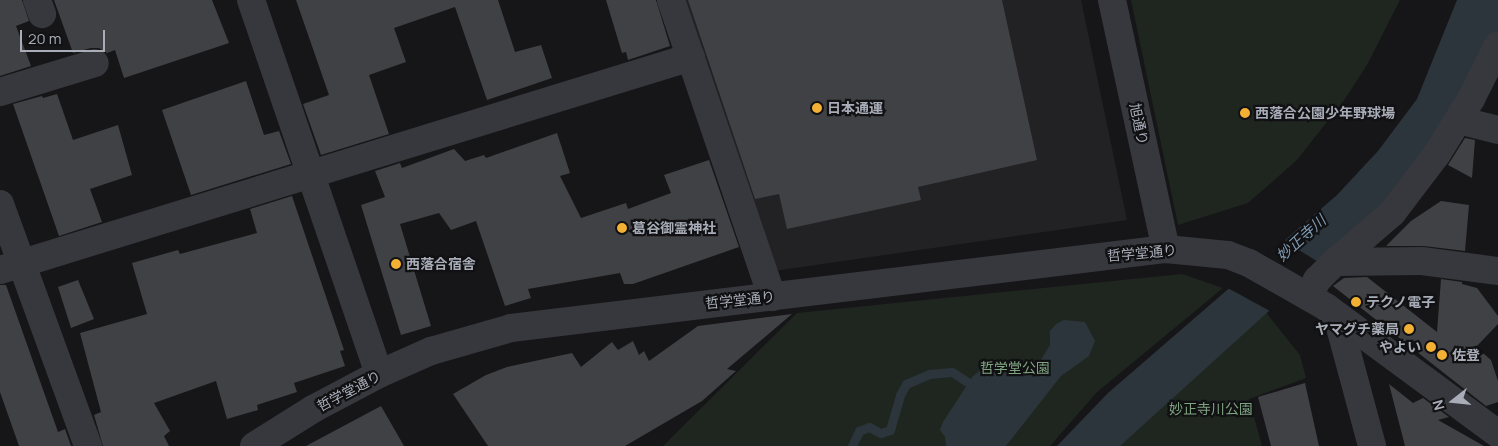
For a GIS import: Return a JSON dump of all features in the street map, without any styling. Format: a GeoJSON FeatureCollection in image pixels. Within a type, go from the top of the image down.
{"type":"FeatureCollection","features":[{"type":"Feature","properties":{"kind":"street"},"geometry":{"type":"LineString","coordinates":[[250,0],[379,374]]}},
{"type":"Feature","properties":{"kind":"street"},"geometry":{"type":"LineString","coordinates":[[671,0],[772,297]]}},
{"type":"Feature","properties":{"kind":"street","name":"旭通り"},"geometry":{"type":"LineString","coordinates":[[1112,0],[1166,249]]}},
{"type":"Feature","properties":{"kind":"street"},"geometry":{"type":"LineString","coordinates":[[1498,45],[1471,98],[1437,154],[1392,213],[1334,262],[1302,293],[1337,316],[1498,434]]}},
{"type":"Feature","properties":{"kind":"street"},"geometry":{"type":"LineString","coordinates":[[11,267],[691,57]]}},
{"type":"Feature","properties":{"kind":"street"},"geometry":{"type":"LineString","coordinates":[[0,92],[95,63]]}},
{"type":"Feature","properties":{"kind":"street"},"geometry":{"type":"LineString","coordinates":[[1458,120],[1498,130]]}},
{"type":"Feature","properties":{"kind":"street"},"geometry":{"type":"LineString","coordinates":[[0,204],[11,267],[88,446]]}},
{"type":"Feature","properties":{"kind":"street","name":"哲学堂通り"},"geometry":{"type":"LineString","coordinates":[[254,446],[313,409],[379,374],[432,351],[511,328],[1166,249],[1228,255],[1249,263],[1302,293]]}},
{"type":"Feature","properties":{"kind":"street"},"geometry":{"type":"LineString","coordinates":[[1334,262],[1422,261],[1498,271]]}},
{"type":"Feature","properties":{"kind":"street"},"geometry":{"type":"LineString","coordinates":[[1337,316],[1372,446]]}},
{"type":"Feature","properties":{"kind":"shaded area"},"geometry":{"type":"Polygon","coordinates":[[[684,0],[1081,0],[1127,220],[774,271],[684,0]]]}},
{"type":"Feature","properties":{"kind":"green space","name":"西落合公園少年野球場"},"geometry":{"type":"Polygon","coordinates":[[[1131,0],[1400,0],[1367,65],[1345,99],[1297,160],[1248,203],[1178,225],[1131,0]]]}},
{"type":"Feature","properties":{"kind":"green space","name":"哲学堂公園"},"geometry":{"type":"Polygon","coordinates":[[[1182,274],[1223,288],[1096,393],[1050,446],[663,446],[797,313],[1182,274]]]}},
{"type":"Feature","properties":{"kind":"green space","name":"妙正寺川公園"},"geometry":{"type":"Polygon","coordinates":[[[1264,310],[1300,355],[1306,378],[1249,399],[1262,446],[1116,446],[1264,310]]]}},
{"type":"Feature","properties":{"kind":"water","name":"妙正寺川"},"geometry":{"type":"Polygon","coordinates":[[[1457,0],[1498,0],[1498,30],[1484,62],[1390,208],[1313,271],[1120,446],[1057,446],[1108,393],[1337,195],[1378,151],[1417,99],[1457,0]]]}},
{"type":"Feature","properties":{"kind":"water"},"geometry":{"type":"Polygon","coordinates":[[[1064,320],[1085,322],[1095,341],[1089,356],[1061,376],[1006,446],[946,446],[945,437],[940,430],[943,422],[973,376],[980,371],[1036,368],[1050,345],[1050,331],[1056,324],[1064,320]]]}},
{"type":"Feature","properties":{"kind":"pier"},"geometry":{"type":"Polygon","coordinates":[[[1283,240],[1323,265],[1270,311],[1226,287],[1283,240]]]}},
{"type":"Feature","properties":{"kind":"building"},"geometry":{"type":"Polygon","coordinates":[[[0,0],[22,0],[29,21],[16,26],[31,66],[0,76],[0,0]]]}},
{"type":"Feature","properties":{"kind":"building"},"geometry":{"type":"Polygon","coordinates":[[[54,0],[212,0],[229,43],[124,78],[115,50],[107,53],[99,48],[91,48],[73,53],[54,0]]]}},
{"type":"Feature","properties":{"kind":"building"},"geometry":{"type":"Polygon","coordinates":[[[296,0],[498,0],[515,52],[541,45],[552,78],[487,100],[455,7],[394,28],[406,62],[369,75],[389,134],[321,155],[303,104],[329,95],[296,0]]]}},
{"type":"Feature","properties":{"kind":"building"},"geometry":{"type":"Polygon","coordinates":[[[606,0],[656,0],[670,46],[628,60],[626,52],[622,53],[606,0]]]}},
{"type":"Feature","properties":{"kind":"building"},"geometry":{"type":"Polygon","coordinates":[[[688,0],[1002,0],[1037,160],[918,187],[921,200],[787,229],[779,194],[755,199],[688,0]]]}},
{"type":"Feature","properties":{"kind":"building"},"geometry":{"type":"Polygon","coordinates":[[[246,81],[264,135],[279,131],[291,164],[191,195],[162,110],[246,81]]]}},
{"type":"Feature","properties":{"kind":"building"},"geometry":{"type":"Polygon","coordinates":[[[57,94],[73,140],[118,125],[132,175],[90,189],[102,222],[59,236],[13,104],[57,94]]]}},
{"type":"Feature","properties":{"kind":"building"},"geometry":{"type":"Polygon","coordinates":[[[557,133],[570,173],[560,176],[581,218],[626,203],[628,209],[671,193],[664,175],[709,160],[739,247],[633,284],[624,284],[620,273],[528,289],[531,298],[505,306],[476,221],[451,230],[439,213],[400,224],[431,326],[401,335],[361,205],[385,197],[375,171],[400,163],[402,168],[454,149],[465,161],[484,155],[486,158],[557,133]]]}},
{"type":"Feature","properties":{"kind":"building"},"geometry":{"type":"Polygon","coordinates":[[[1465,138],[1475,140],[1472,178],[1448,165],[1465,138]]]}},
{"type":"Feature","properties":{"kind":"building"},"geometry":{"type":"Polygon","coordinates":[[[292,196],[344,350],[340,351],[345,366],[294,383],[297,392],[257,405],[258,410],[227,419],[216,381],[154,403],[170,431],[164,436],[169,446],[103,446],[94,415],[101,412],[80,333],[147,314],[132,263],[178,250],[180,254],[257,233],[250,209],[292,196]]]}},
{"type":"Feature","properties":{"kind":"building"},"geometry":{"type":"Polygon","coordinates":[[[1441,201],[1469,205],[1465,251],[1424,246],[1386,246],[1411,221],[1441,201]]]}},
{"type":"Feature","properties":{"kind":"building"},"geometry":{"type":"Polygon","coordinates":[[[1367,277],[1437,332],[1441,279],[1462,282],[1462,284],[1477,288],[1498,316],[1498,324],[1476,347],[1491,360],[1498,381],[1498,402],[1486,406],[1333,286],[1344,278],[1367,277]]]}},
{"type":"Feature","properties":{"kind":"building"},"geometry":{"type":"Polygon","coordinates":[[[78,280],[94,319],[71,328],[58,287],[78,280]]]}},
{"type":"Feature","properties":{"kind":"building"},"geometry":{"type":"Polygon","coordinates":[[[0,285],[6,285],[58,432],[65,429],[71,446],[19,446],[0,392],[0,285]]]}},
{"type":"Feature","properties":{"kind":"building"},"geometry":{"type":"Polygon","coordinates":[[[792,314],[727,369],[736,371],[702,401],[625,446],[488,446],[453,394],[486,375],[507,367],[572,353],[581,367],[612,342],[618,350],[633,341],[639,355],[644,351],[649,361],[698,326],[792,314]]]}},
{"type":"Feature","properties":{"kind":"building"},"geometry":{"type":"Polygon","coordinates":[[[1305,383],[1319,446],[1271,446],[1258,397],[1305,383]]]}},
{"type":"Feature","properties":{"kind":"building"},"geometry":{"type":"Polygon","coordinates":[[[1389,384],[1413,403],[1423,398],[1449,417],[1438,420],[1484,446],[1405,446],[1389,384]]]}},
{"type":"Feature","properties":{"kind":"building"},"geometry":{"type":"Polygon","coordinates":[[[381,406],[404,446],[306,446],[381,406]]]}},
{"type":"Feature","properties":{"kind":"waterway"},"geometry":{"type":"LineString","coordinates":[[852,446],[859,431],[869,427],[881,433],[890,430],[900,395],[906,384],[929,374],[952,372],[969,383]]}},
{"type":"Feature","properties":{"kind":"place","name":"日本通運"},"geometry":{"type":"Point","coordinates":[817,108]}},
{"type":"Feature","properties":{"kind":"place","name":"西落合公園少年野球場"},"geometry":{"type":"Point","coordinates":[1245,113]}},
{"type":"Feature","properties":{"kind":"place","name":"葛谷御霊神社"},"geometry":{"type":"Point","coordinates":[622,228]}},
{"type":"Feature","properties":{"kind":"place","name":"西落合宿舎"},"geometry":{"type":"Point","coordinates":[396,264]}},
{"type":"Feature","properties":{"kind":"place","name":"テクノ電子"},"geometry":{"type":"Point","coordinates":[1356,302]}},
{"type":"Feature","properties":{"kind":"place","name":"ヤマグチ薬局"},"geometry":{"type":"Point","coordinates":[1409,329]}},
{"type":"Feature","properties":{"kind":"place","name":"やよい"},"geometry":{"type":"Point","coordinates":[1431,347]}},
{"type":"Feature","properties":{"kind":"place","name":"佐登"},"geometry":{"type":"Point","coordinates":[1442,355]}}]}
